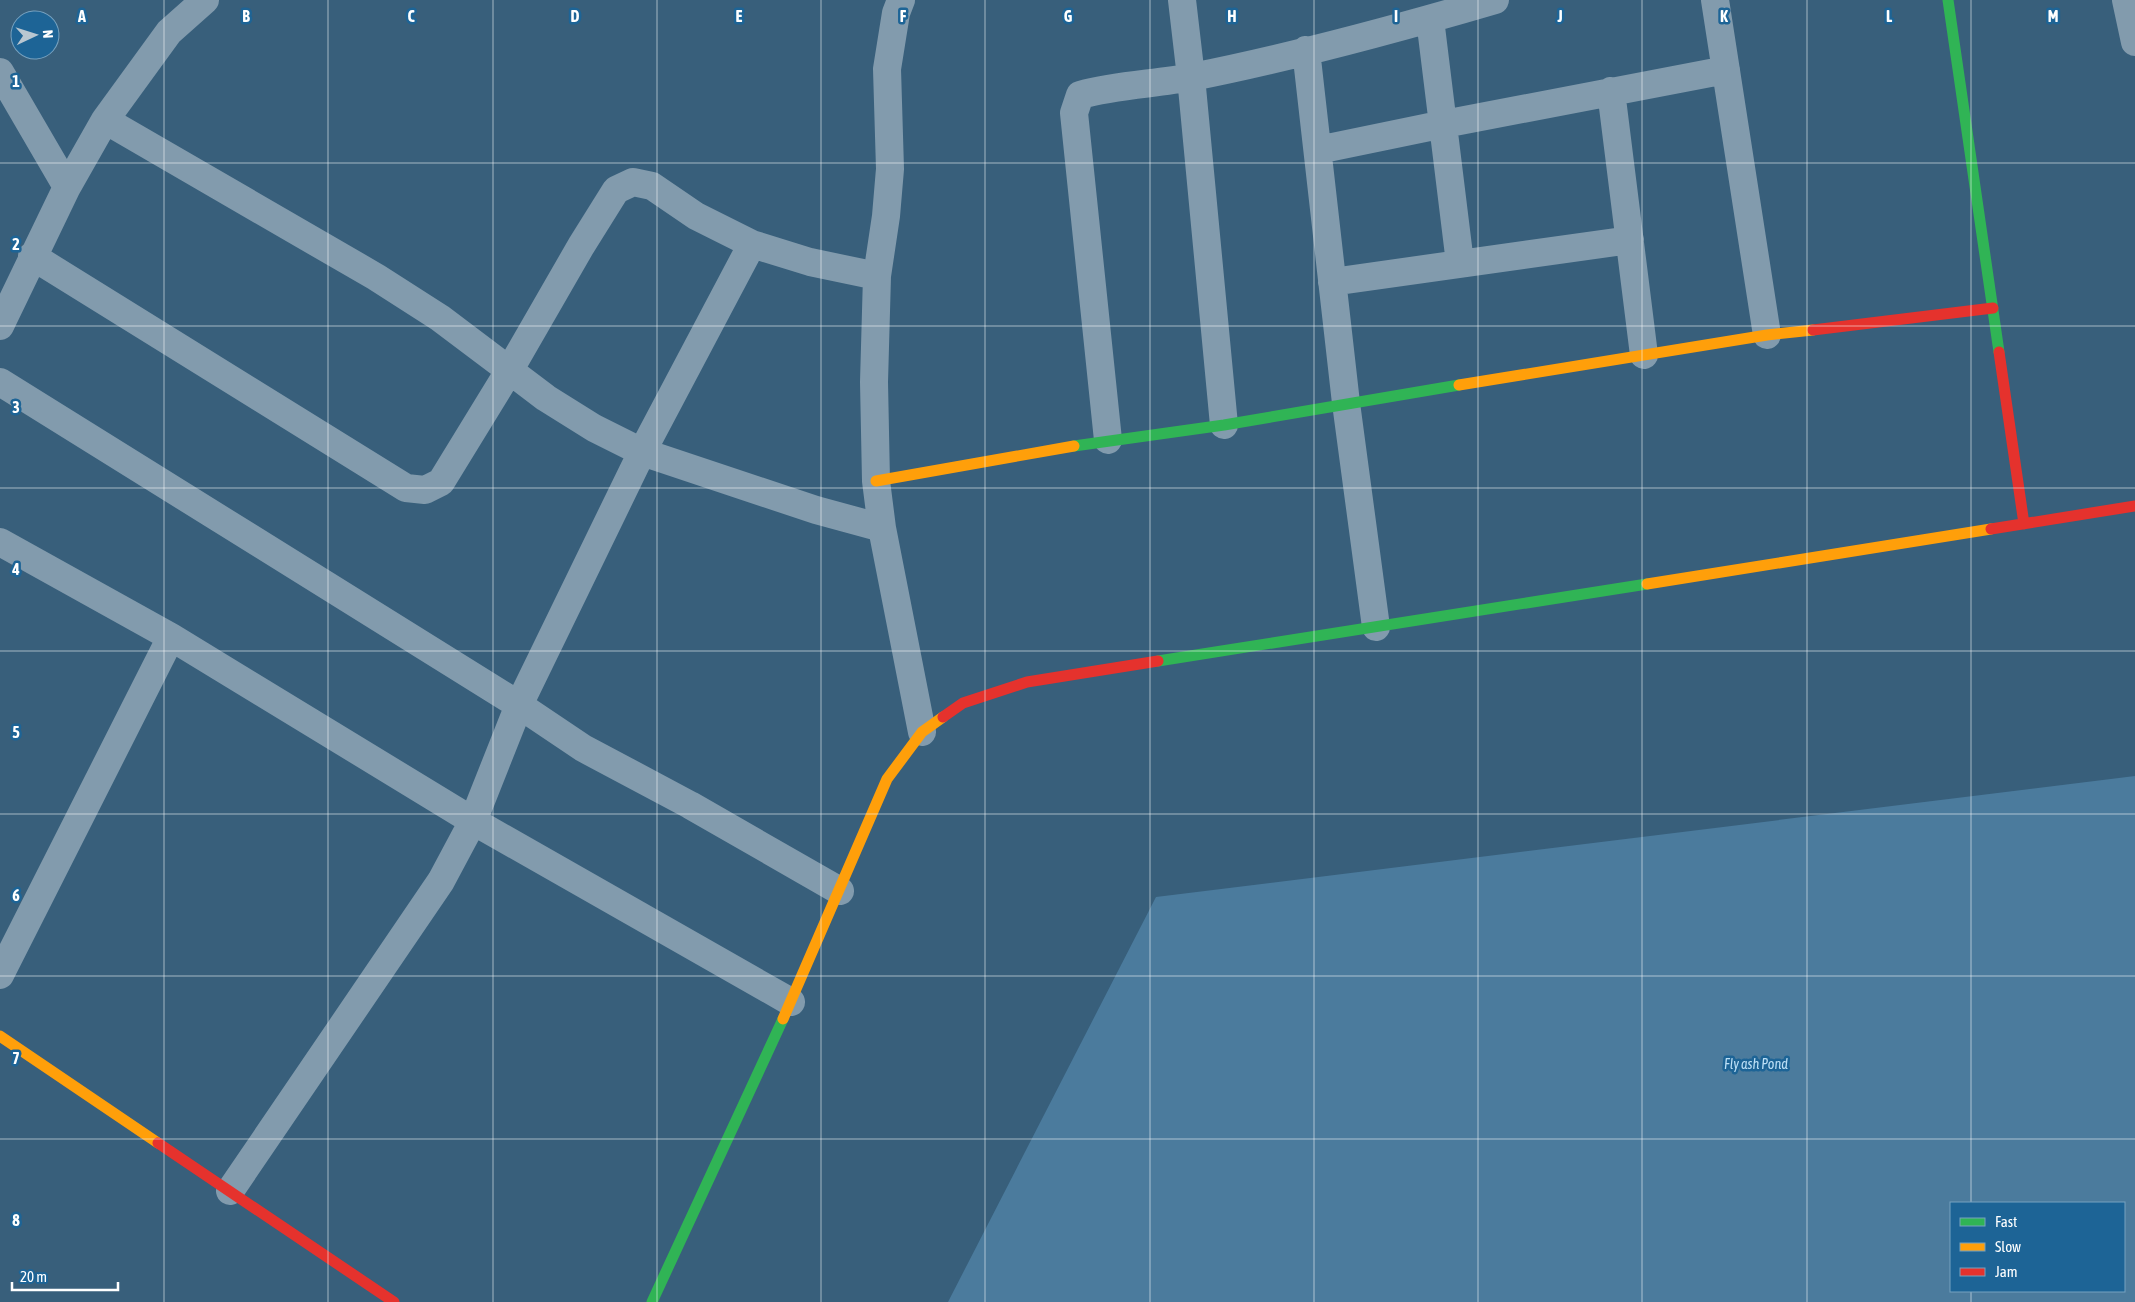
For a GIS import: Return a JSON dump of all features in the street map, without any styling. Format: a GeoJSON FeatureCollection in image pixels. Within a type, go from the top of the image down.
{"type":"FeatureCollection","features":[{"type":"Feature","properties":{"kind":"street"},"geometry":{"type":"LineString","coordinates":[[0,326],[32,256],[67,187],[105,120],[169,32],[205,0]]}},
{"type":"Feature","properties":{"kind":"street"},"geometry":{"type":"LineString","coordinates":[[1182,0],[1224,425]]}},
{"type":"Feature","properties":{"kind":"street"},"geometry":{"type":"LineString","coordinates":[[1108,440],[1074,114],[1080,95],[1098,90],[1191,77],[1430,19],[1463,4],[1495,0]]}},
{"type":"Feature","properties":{"kind":"street"},"geometry":{"type":"LineString","coordinates":[[1716,0],[1767,335]]}},
{"type":"Feature","properties":{"kind":"street"},"geometry":{"type":"LineString","coordinates":[[1948,0],[2024,524]]}},
{"type":"Feature","properties":{"kind":"street"},"geometry":{"type":"LineString","coordinates":[[2126,0],[2135,42]]}},
{"type":"Feature","properties":{"kind":"street"},"geometry":{"type":"LineString","coordinates":[[894,4],[887,69],[890,169],[886,216],[877,276],[874,382],[876,481],[882,528],[922,732]]}},
{"type":"Feature","properties":{"kind":"street"},"geometry":{"type":"LineString","coordinates":[[1430,19],[1460,263]]}},
{"type":"Feature","properties":{"kind":"street"},"geometry":{"type":"LineString","coordinates":[[1306,50],[1346,403],[1376,627]]}},
{"type":"Feature","properties":{"kind":"street"},"geometry":{"type":"LineString","coordinates":[[1318,150],[1611,91],[1726,70]]}},
{"type":"Feature","properties":{"kind":"street"},"geometry":{"type":"LineString","coordinates":[[0,72],[67,187]]}},
{"type":"Feature","properties":{"kind":"street"},"geometry":{"type":"LineString","coordinates":[[1611,91],[1644,355]]}},
{"type":"Feature","properties":{"kind":"street"},"geometry":{"type":"LineString","coordinates":[[105,120],[376,277],[440,318],[546,398],[594,428],[642,452],[816,510],[882,528]]}},
{"type":"Feature","properties":{"kind":"street"},"geometry":{"type":"LineString","coordinates":[[32,256],[406,488],[425,490],[441,482],[509,371],[580,246],[616,190],[633,182],[652,186],[696,216],[752,244],[810,262],[877,276]]}},
{"type":"Feature","properties":{"kind":"street"},"geometry":{"type":"LineString","coordinates":[[1332,282],[1630,240]]}},
{"type":"Feature","properties":{"kind":"street"},"geometry":{"type":"LineString","coordinates":[[230,1191],[441,881],[473,821],[519,705],[642,452],[752,244]]}},
{"type":"Feature","properties":{"kind":"street"},"geometry":{"type":"LineString","coordinates":[[876,481],[1108,440],[1224,425],[1346,403],[1767,335],[1992,308]]}},
{"type":"Feature","properties":{"kind":"street"},"geometry":{"type":"LineString","coordinates":[[0,382],[519,705],[583,748],[690,805],[840,891]]}},
{"type":"Feature","properties":{"kind":"street"},"geometry":{"type":"LineString","coordinates":[[652,1302],[792,1002],[887,779],[922,732],[963,703],[1027,682],[2135,506]]}},
{"type":"Feature","properties":{"kind":"street"},"geometry":{"type":"LineString","coordinates":[[0,542],[171,637],[473,821],[792,1002]]}},
{"type":"Feature","properties":{"kind":"street"},"geometry":{"type":"LineString","coordinates":[[0,975],[171,637]]}},
{"type":"Feature","properties":{"kind":"street"},"geometry":{"type":"LineString","coordinates":[[0,1036],[394,1302]]}},
{"type":"Feature","properties":{"kind":"water","name":"Fly ash Pond"},"geometry":{"type":"Polygon","coordinates":[[[2135,776],[2135,1302],[948,1302],[1156,897],[2135,776]]]}},
{"type":"Feature","properties":{"kind":"traffic: fast"},"geometry":{"type":"LineString","coordinates":[[1948,0],[1999,352]]}},
{"type":"Feature","properties":{"kind":"traffic: fast"},"geometry":{"type":"LineString","coordinates":[[1074,446],[1224,425],[1459,385]]}},
{"type":"Feature","properties":{"kind":"traffic: fast"},"geometry":{"type":"LineString","coordinates":[[1158,661],[1647,584]]}},
{"type":"Feature","properties":{"kind":"traffic: fast"},"geometry":{"type":"LineString","coordinates":[[652,1302],[783,1019]]}},
{"type":"Feature","properties":{"kind":"traffic: slow"},"geometry":{"type":"LineString","coordinates":[[1459,385],[1767,335],[1813,330]]}},
{"type":"Feature","properties":{"kind":"traffic: slow"},"geometry":{"type":"LineString","coordinates":[[876,481],[1074,446]]}},
{"type":"Feature","properties":{"kind":"traffic: slow"},"geometry":{"type":"LineString","coordinates":[[1647,584],[1991,529]]}},
{"type":"Feature","properties":{"kind":"traffic: slow"},"geometry":{"type":"LineString","coordinates":[[783,1019],[887,779],[922,732],[943,717]]}},
{"type":"Feature","properties":{"kind":"traffic: slow"},"geometry":{"type":"LineString","coordinates":[[0,1036],[158,1143]]}},
{"type":"Feature","properties":{"kind":"traffic: jam"},"geometry":{"type":"LineString","coordinates":[[1813,330],[1993,308]]}},
{"type":"Feature","properties":{"kind":"traffic: jam"},"geometry":{"type":"LineString","coordinates":[[1999,352],[2024,524]]}},
{"type":"Feature","properties":{"kind":"traffic: jam"},"geometry":{"type":"LineString","coordinates":[[1991,529],[2135,506]]}},
{"type":"Feature","properties":{"kind":"traffic: jam"},"geometry":{"type":"LineString","coordinates":[[943,717],[963,703],[1027,682],[1158,661]]}},
{"type":"Feature","properties":{"kind":"traffic: jam"},"geometry":{"type":"LineString","coordinates":[[158,1143],[394,1302]]}}]}
